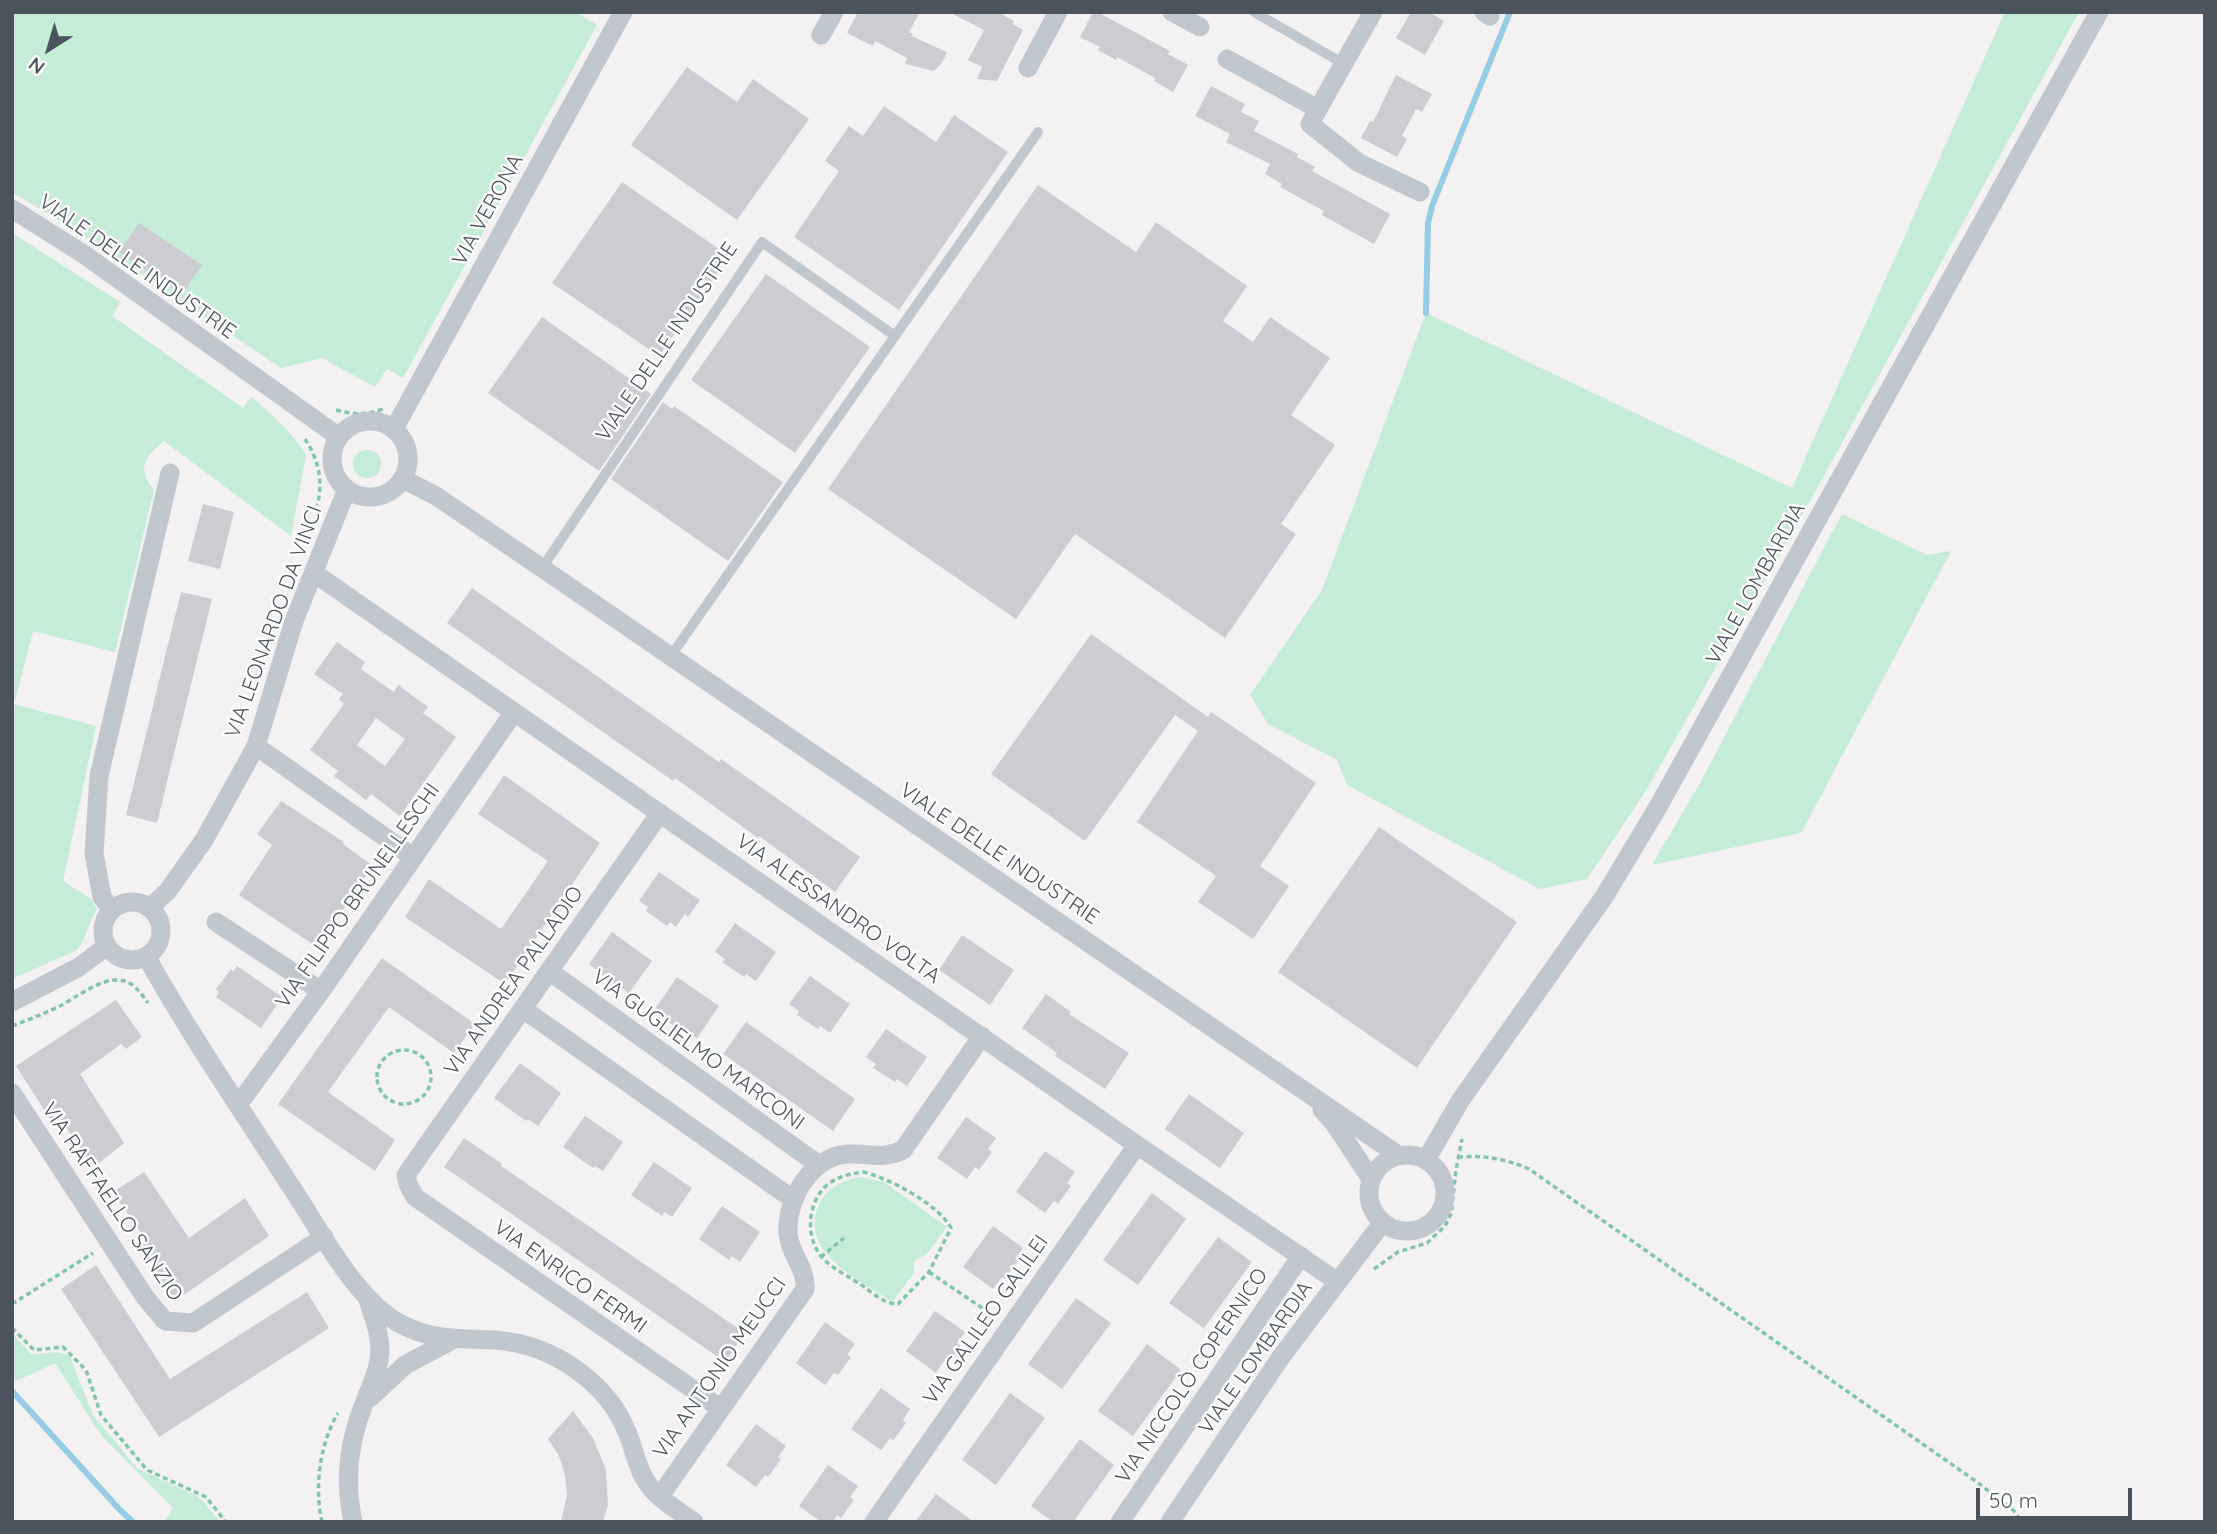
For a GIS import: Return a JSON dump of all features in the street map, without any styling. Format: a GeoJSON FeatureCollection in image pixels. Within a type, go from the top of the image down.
{"type":"FeatureCollection","features":[{"type":"Feature","properties":{"kind":"street","name":"VIA VERONA"},"geometry":{"type":"LineString","coordinates":[[394,429],[623,12]]}},
{"type":"Feature","properties":{"kind":"street"},"geometry":{"type":"LineString","coordinates":[[821,35],[834,12]]}},
{"type":"Feature","properties":{"kind":"street"},"geometry":{"type":"LineString","coordinates":[[1028,68],[1058,12]]}},
{"type":"Feature","properties":{"kind":"street"},"geometry":{"type":"LineString","coordinates":[[1172,12],[1200,27]]}},
{"type":"Feature","properties":{"kind":"street"},"geometry":{"type":"LineString","coordinates":[[1373,12],[1310,124],[1359,163],[1420,192]]}},
{"type":"Feature","properties":{"kind":"street","name":"VIALE LOMBARDIA"},"geometry":{"type":"LineString","coordinates":[[1426,1160],[1460,1101],[1604,897],[1658,807],[2099,12]]}},
{"type":"Feature","properties":{"kind":"street"},"geometry":{"type":"LineString","coordinates":[[1227,59],[1318,109]]}},
{"type":"Feature","properties":{"kind":"street","name":"VIALE DELLE INDUSTRIE"},"geometry":{"type":"LineString","coordinates":[[12,209],[82,253],[339,437]]}},
{"type":"Feature","properties":{"kind":"street"},"geometry":{"type":"LineString","coordinates":[[359,423],[383,423],[394,429],[406,447],[407,469],[402,478],[394,488],[383,495],[358,495],[347,489],[333,470],[332,458],[339,437],[348,428],[359,423]]}},
{"type":"Feature","properties":{"kind":"street"},"geometry":{"type":"LineString","coordinates":[[112,910],[102,897],[94,853],[99,776],[170,473]]}},
{"type":"Feature","properties":{"kind":"street","name":"VIALE DELLE INDUSTRIE"},"geometry":{"type":"LineString","coordinates":[[402,478],[436,496],[542,568],[1398,1156]]}},
{"type":"Feature","properties":{"kind":"street","name":"VIA LEONARDO DA VINCI"},"geometry":{"type":"LineString","coordinates":[[149,908],[167,892],[204,840],[256,746],[295,621],[347,489]]}},
{"type":"Feature","properties":{"kind":"street","name":"VIA ALESSANDRO VOLTA"},"geometry":{"type":"LineString","coordinates":[[313,573],[1338,1282]]}},
{"type":"Feature","properties":{"kind":"street","name":"VIA FILIPPO BRUNELLESCHI"},"geometry":{"type":"LineString","coordinates":[[238,1105],[321,991],[514,712]]}},
{"type":"Feature","properties":{"kind":"street"},"geometry":{"type":"LineString","coordinates":[[256,746],[413,858]]}},
{"type":"Feature","properties":{"kind":"street","name":"VIA ANDREA PALLADIO"},"geometry":{"type":"LineString","coordinates":[[406,1175],[660,813]]}},
{"type":"Feature","properties":{"kind":"street"},"geometry":{"type":"LineString","coordinates":[[128,903],[138,903],[149,908],[161,927],[155,948],[136,960],[117,956],[107,946],[103,935],[104,924],[112,910],[128,903]]}},
{"type":"Feature","properties":{"kind":"street"},"geometry":{"type":"LineString","coordinates":[[216,922],[321,991]]}},
{"type":"Feature","properties":{"kind":"street"},"geometry":{"type":"LineString","coordinates":[[12,1002],[79,967],[107,946]]}},
{"type":"Feature","properties":{"kind":"street"},"geometry":{"type":"LineString","coordinates":[[146,956],[173,1004],[238,1105],[367,1298],[375,1319],[380,1353],[348,1464],[352,1522]]}},
{"type":"Feature","properties":{"kind":"street","name":"VIA GUGLIELMO MARCONI"},"geometry":{"type":"LineString","coordinates":[[549,971],[819,1165]]}},
{"type":"Feature","properties":{"kind":"street"},"geometry":{"type":"LineString","coordinates":[[523,1009],[794,1200]]}},
{"type":"Feature","properties":{"kind":"street"},"geometry":{"type":"LineString","coordinates":[[819,1165],[847,1153],[883,1157],[903,1150],[982,1036]]}},
{"type":"Feature","properties":{"kind":"street","name":"VIALE DELLE INDUSTRIE"},"geometry":{"type":"LineString","coordinates":[[1302,1089],[1334,1123],[1371,1179]]}},
{"type":"Feature","properties":{"kind":"street","name":"VIA RAFFAELLO SANZIO"},"geometry":{"type":"LineString","coordinates":[[12,1093],[145,1297],[165,1321],[193,1324],[324,1237]]}},
{"type":"Feature","properties":{"kind":"street","name":"VIA GALILEO GALILEI"},"geometry":{"type":"LineString","coordinates":[[874,1522],[1137,1145]]}},
{"type":"Feature","properties":{"kind":"street"},"geometry":{"type":"LineString","coordinates":[[1398,1156],[1417,1156],[1426,1160],[1436,1168],[1445,1191],[1438,1214],[1418,1229],[1406,1231],[1383,1222],[1370,1203],[1371,1179],[1378,1168],[1387,1160],[1398,1156]]}},
{"type":"Feature","properties":{"kind":"street","name":"VIA ANTONIO MEUCCI"},"geometry":{"type":"LineString","coordinates":[[660,1496],[805,1289],[806,1279],[788,1237],[788,1222],[801,1185],[819,1165]]}},
{"type":"Feature","properties":{"kind":"street","name":"VIA ENRICO FERMI"},"geometry":{"type":"LineString","coordinates":[[406,1175],[415,1197],[720,1408]]}},
{"type":"Feature","properties":{"kind":"street","name":"VIALE LOMBARDIA"},"geometry":{"type":"LineString","coordinates":[[1170,1522],[1281,1357],[1383,1222]]}},
{"type":"Feature","properties":{"kind":"street","name":"VIA NICCOLÒ COPERNICO"},"geometry":{"type":"LineString","coordinates":[[1120,1522],[1301,1256]]}},
{"type":"Feature","properties":{"kind":"street"},"geometry":{"type":"LineString","coordinates":[[367,1298],[407,1327],[430,1336],[518,1344],[555,1357],[577,1370],[597,1387],[613,1407],[627,1432],[643,1476],[660,1496],[694,1522]]}},
{"type":"Feature","properties":{"kind":"street"},"geometry":{"type":"LineString","coordinates":[[363,1406],[405,1365],[455,1339]]}},
{"type":"Feature","properties":{"kind":"lane"},"geometry":{"type":"LineString","coordinates":[[1254,12],[1344,64]]}},
{"type":"Feature","properties":{"kind":"lane"},"geometry":{"type":"LineString","coordinates":[[670,657],[1038,132]]}},
{"type":"Feature","properties":{"kind":"lane","name":"VIALE DELLE INDUSTRIE"},"geometry":{"type":"LineString","coordinates":[[542,568],[762,242],[895,336]]}},
{"type":"Feature","properties":{"kind":"path"},"geometry":{"type":"LineString","coordinates":[[302,434],[314,452],[321,491],[314,517]]}},
{"type":"Feature","properties":{"kind":"path"},"geometry":{"type":"LineString","coordinates":[[12,1026],[55,1009],[102,983],[111,981],[119,980],[132,985],[150,1007]]}},
{"type":"Feature","properties":{"kind":"path"},"geometry":{"type":"LineString","coordinates":[[401,1050],[416,1052],[427,1061],[432,1075],[429,1089],[420,1100],[407,1105],[393,1102],[382,1093],[377,1080],[379,1066],[388,1055],[401,1050]]}},
{"type":"Feature","properties":{"kind":"path"},"geometry":{"type":"LineString","coordinates":[[1426,1160],[1471,1156],[1509,1160],[1530,1169],[1977,1482],[2014,1511],[2022,1522]]}},
{"type":"Feature","properties":{"kind":"path"},"geometry":{"type":"LineString","coordinates":[[863,1172],[882,1176],[945,1218],[951,1228],[929,1272],[898,1304],[883,1301],[821,1256],[812,1239],[810,1219],[815,1201],[827,1185],[844,1175],[863,1172]]}},
{"type":"Feature","properties":{"kind":"path"},"geometry":{"type":"LineString","coordinates":[[821,1256],[844,1238]]}},
{"type":"Feature","properties":{"kind":"path"},"geometry":{"type":"LineString","coordinates":[[12,1304],[110,1242]]}},
{"type":"Feature","properties":{"kind":"path"},"geometry":{"type":"LineString","coordinates":[[929,1272],[988,1311],[1008,1328]]}},
{"type":"Feature","properties":{"kind":"path"},"geometry":{"type":"LineString","coordinates":[[12,1328],[34,1350],[63,1347],[86,1370],[100,1415],[147,1470],[206,1497],[226,1522]]}},
{"type":"Feature","properties":{"kind":"path"},"geometry":{"type":"LineString","coordinates":[[322,1522],[319,1506],[322,1457],[330,1429],[340,1410]]}},
{"type":"Feature","properties":{"kind":"green space"},"geometry":{"type":"Polygon","coordinates":[[[12,12],[575,12],[597,25],[403,378],[387,369],[375,387],[322,358],[281,368],[86,237],[12,192],[12,12]]]}},
{"type":"Feature","properties":{"kind":"green space"},"geometry":{"type":"Polygon","coordinates":[[[2005,12],[2079,12],[1811,499],[1647,789],[1587,879],[1540,889],[1347,785],[1337,760],[1268,724],[1250,695],[1322,590],[1426,313],[1792,488],[2005,12]]]}},
{"type":"Feature","properties":{"kind":"green space"},"geometry":{"type":"Polygon","coordinates":[[[12,233],[120,302],[112,316],[243,408],[251,397],[281,424],[306,455],[291,536],[164,441],[145,463],[145,475],[154,490],[115,652],[33,631],[14,704],[96,726],[63,881],[91,899],[97,909],[77,950],[12,979],[12,233]]]}},
{"type":"Feature","properties":{"kind":"green space"},"geometry":{"type":"Polygon","coordinates":[[[367,450],[377,454],[381,464],[377,474],[367,478],[357,474],[353,464],[357,454],[367,450]]]}},
{"type":"Feature","properties":{"kind":"green space"},"geometry":{"type":"Polygon","coordinates":[[[1842,514],[1927,555],[1951,551],[1801,833],[1652,865],[1700,783],[1842,514]]]}},
{"type":"Feature","properties":{"kind":"green space"},"geometry":{"type":"Polygon","coordinates":[[[861,1177],[884,1182],[947,1227],[927,1254],[914,1261],[914,1273],[892,1302],[837,1264],[825,1252],[818,1239],[815,1224],[821,1200],[835,1186],[861,1177]]]}},
{"type":"Feature","properties":{"kind":"green space"},"geometry":{"type":"Polygon","coordinates":[[[12,1333],[31,1354],[56,1352],[70,1357],[93,1415],[138,1469],[195,1495],[220,1522],[165,1522],[173,1508],[101,1435],[55,1363],[16,1381],[12,1378],[12,1333]]]}},
{"type":"Feature","properties":{"kind":"building"},"geometry":{"type":"Polygon","coordinates":[[[858,12],[920,12],[909,32],[913,34],[911,36],[947,52],[942,63],[934,71],[905,64],[907,58],[875,41],[873,46],[847,33],[858,12]]]}},
{"type":"Feature","properties":{"kind":"building"},"geometry":{"type":"Polygon","coordinates":[[[949,12],[998,12],[1023,30],[997,81],[977,79],[982,67],[968,60],[984,30],[949,12]]]}},
{"type":"Feature","properties":{"kind":"building"},"geometry":{"type":"Polygon","coordinates":[[[1093,12],[1170,51],[1168,54],[1188,65],[1173,92],[1154,81],[1155,78],[1117,57],[1116,60],[1098,50],[1100,47],[1080,37],[1093,12]]]}},
{"type":"Feature","properties":{"kind":"building"},"geometry":{"type":"Polygon","coordinates":[[[1411,12],[1429,12],[1444,21],[1425,55],[1396,38],[1411,12]]]}},
{"type":"Feature","properties":{"kind":"building"},"geometry":{"type":"Polygon","coordinates":[[[687,67],[737,102],[753,79],[809,119],[737,220],[631,145],[687,67]]]}},
{"type":"Feature","properties":{"kind":"building"},"geometry":{"type":"Polygon","coordinates":[[[1396,75],[1432,94],[1422,112],[1416,109],[1402,136],[1407,139],[1397,157],[1361,138],[1370,121],[1373,122],[1396,75]]]}},
{"type":"Feature","properties":{"kind":"building"},"geometry":{"type":"Polygon","coordinates":[[[1211,86],[1245,104],[1241,112],[1259,121],[1254,131],[1298,154],[1297,157],[1315,167],[1312,171],[1390,214],[1374,244],[1322,215],[1324,211],[1280,187],[1282,184],[1265,174],[1270,164],[1226,142],[1230,134],[1195,116],[1211,86]]]}},
{"type":"Feature","properties":{"kind":"building"},"geometry":{"type":"Polygon","coordinates":[[[884,106],[936,142],[954,115],[1008,152],[899,310],[794,237],[839,171],[825,161],[849,126],[863,136],[884,106]]]}},
{"type":"Feature","properties":{"kind":"building"},"geometry":{"type":"Polygon","coordinates":[[[622,182],[729,256],[659,356],[552,283],[622,182]]]}},
{"type":"Feature","properties":{"kind":"building"},"geometry":{"type":"Polygon","coordinates":[[[1038,185],[1136,252],[1156,222],[1247,286],[1223,321],[1253,342],[1270,317],[1330,358],[1291,415],[1335,445],[1281,524],[1296,534],[1225,638],[1075,534],[1016,619],[828,489],[1038,185]]]}},
{"type":"Feature","properties":{"kind":"building"},"geometry":{"type":"Polygon","coordinates":[[[139,223],[202,265],[182,294],[119,252],[139,223]]]}},
{"type":"Feature","properties":{"kind":"building"},"geometry":{"type":"Polygon","coordinates":[[[766,274],[870,347],[795,453],[691,380],[766,274]]]}},
{"type":"Feature","properties":{"kind":"building"},"geometry":{"type":"Polygon","coordinates":[[[542,317],[651,394],[599,471],[488,393],[542,317]]]}},
{"type":"Feature","properties":{"kind":"building"},"geometry":{"type":"Polygon","coordinates":[[[663,402],[672,409],[674,406],[783,482],[728,561],[611,479],[663,402]]]}},
{"type":"Feature","properties":{"kind":"building"},"geometry":{"type":"Polygon","coordinates":[[[203,504],[234,512],[220,569],[188,561],[203,504]]]}},
{"type":"Feature","properties":{"kind":"building"},"geometry":{"type":"Polygon","coordinates":[[[472,588],[719,762],[721,759],[860,857],[835,892],[759,836],[758,838],[675,778],[673,781],[447,623],[472,588]]]}},
{"type":"Feature","properties":{"kind":"building"},"geometry":{"type":"Polygon","coordinates":[[[181,592],[212,599],[157,823],[126,815],[181,592]]]}},
{"type":"Feature","properties":{"kind":"building"},"geometry":{"type":"Polygon","coordinates":[[[1091,634],[1208,717],[1211,712],[1316,783],[1260,866],[1289,886],[1253,939],[1198,902],[1216,876],[1137,822],[1198,731],[1175,715],[1085,841],[991,774],[1091,634]]]}},
{"type":"Feature","properties":{"kind":"building"},"geometry":{"type":"Polygon","coordinates":[[[337,642],[365,662],[361,669],[394,692],[398,685],[428,707],[423,713],[456,737],[400,816],[371,794],[366,800],[334,776],[338,771],[310,750],[344,704],[339,699],[343,694],[314,674],[337,642]],[[376,718],[357,745],[385,766],[405,739],[376,718]]]}},
{"type":"Feature","properties":{"kind":"building"},"geometry":{"type":"Polygon","coordinates":[[[504,775],[600,843],[505,984],[405,917],[429,879],[501,929],[548,861],[478,814],[504,775]]]}},
{"type":"Feature","properties":{"kind":"building"},"geometry":{"type":"Polygon","coordinates":[[[281,801],[344,842],[343,844],[373,866],[317,947],[239,895],[272,845],[257,834],[281,801]]]}},
{"type":"Feature","properties":{"kind":"building"},"geometry":{"type":"Polygon","coordinates":[[[1379,827],[1517,922],[1417,1068],[1278,972],[1379,827]]]}},
{"type":"Feature","properties":{"kind":"building"},"geometry":{"type":"Polygon","coordinates":[[[659,872],[700,900],[688,917],[685,914],[676,927],[670,922],[667,926],[646,911],[648,907],[639,901],[659,872]]]}},
{"type":"Feature","properties":{"kind":"building"},"geometry":{"type":"Polygon","coordinates":[[[735,923],[776,952],[756,981],[746,974],[744,977],[722,962],[725,959],[715,952],[735,923]]]}},
{"type":"Feature","properties":{"kind":"building"},"geometry":{"type":"Polygon","coordinates":[[[612,932],[652,961],[629,993],[598,974],[600,972],[589,964],[612,932]]]}},
{"type":"Feature","properties":{"kind":"building"},"geometry":{"type":"Polygon","coordinates":[[[962,935],[1014,970],[990,1005],[939,970],[962,935]]]}},
{"type":"Feature","properties":{"kind":"building"},"geometry":{"type":"Polygon","coordinates":[[[382,958],[475,1024],[454,1053],[389,1007],[328,1092],[395,1140],[375,1171],[278,1104],[382,958]]]}},
{"type":"Feature","properties":{"kind":"building"},"geometry":{"type":"Polygon","coordinates":[[[237,966],[282,997],[261,1028],[216,997],[219,992],[216,989],[231,969],[234,971],[237,966]]]}},
{"type":"Feature","properties":{"kind":"building"},"geometry":{"type":"Polygon","coordinates":[[[810,976],[850,1004],[830,1033],[820,1026],[818,1029],[797,1015],[799,1011],[789,1004],[810,976]]]}},
{"type":"Feature","properties":{"kind":"building"},"geometry":{"type":"Polygon","coordinates":[[[677,977],[719,1006],[697,1038],[666,1021],[668,1018],[655,1009],[677,977]]]}},
{"type":"Feature","properties":{"kind":"building"},"geometry":{"type":"Polygon","coordinates":[[[1046,994],[1071,1012],[1069,1014],[1129,1053],[1105,1089],[1055,1056],[1057,1053],[1022,1028],[1046,994]]]}},
{"type":"Feature","properties":{"kind":"building"},"geometry":{"type":"Polygon","coordinates":[[[116,1000],[142,1037],[126,1049],[121,1044],[80,1074],[124,1143],[93,1168],[60,1118],[52,1122],[16,1066],[116,1000]]]}},
{"type":"Feature","properties":{"kind":"building"},"geometry":{"type":"Polygon","coordinates":[[[746,1022],[855,1099],[833,1131],[723,1054],[746,1022]]]}},
{"type":"Feature","properties":{"kind":"building"},"geometry":{"type":"Polygon","coordinates":[[[886,1029],[927,1057],[907,1086],[873,1068],[876,1064],[866,1057],[886,1029]]]}},
{"type":"Feature","properties":{"kind":"building"},"geometry":{"type":"Polygon","coordinates":[[[520,1063],[561,1093],[538,1126],[528,1119],[526,1121],[494,1098],[520,1063]]]}},
{"type":"Feature","properties":{"kind":"building"},"geometry":{"type":"Polygon","coordinates":[[[1189,1094],[1244,1133],[1220,1168],[1165,1129],[1189,1094]]]}},
{"type":"Feature","properties":{"kind":"building"},"geometry":{"type":"Polygon","coordinates":[[[585,1116],[623,1142],[603,1171],[595,1166],[593,1168],[563,1147],[585,1116]]]}},
{"type":"Feature","properties":{"kind":"building"},"geometry":{"type":"Polygon","coordinates":[[[966,1117],[996,1138],[988,1149],[992,1152],[979,1170],[975,1167],[967,1179],[937,1158],[966,1117]]]}},
{"type":"Feature","properties":{"kind":"building"},"geometry":{"type":"Polygon","coordinates":[[[464,1138],[745,1333],[725,1362],[444,1167],[464,1138]]]}},
{"type":"Feature","properties":{"kind":"building"},"geometry":{"type":"Polygon","coordinates":[[[1045,1151],[1075,1172],[1067,1183],[1071,1186],[1058,1204],[1054,1201],[1045,1213],[1016,1192],[1045,1151]]]}},
{"type":"Feature","properties":{"kind":"building"},"geometry":{"type":"Polygon","coordinates":[[[654,1162],[692,1188],[672,1217],[664,1212],[662,1216],[631,1195],[654,1162]]]}},
{"type":"Feature","properties":{"kind":"building"},"geometry":{"type":"Polygon","coordinates":[[[144,1172],[189,1238],[245,1198],[269,1236],[175,1301],[139,1245],[145,1239],[113,1192],[144,1172]]]}},
{"type":"Feature","properties":{"kind":"building"},"geometry":{"type":"Polygon","coordinates":[[[1152,1193],[1186,1219],[1138,1285],[1103,1260],[1152,1193]]]}},
{"type":"Feature","properties":{"kind":"building"},"geometry":{"type":"Polygon","coordinates":[[[722,1206],[760,1232],[740,1262],[732,1256],[729,1260],[699,1239],[722,1206]]]}},
{"type":"Feature","properties":{"kind":"building"},"geometry":{"type":"Polygon","coordinates":[[[993,1226],[1023,1248],[1015,1259],[1018,1261],[1005,1279],[1002,1277],[993,1289],[963,1267],[993,1226]]]}},
{"type":"Feature","properties":{"kind":"building"},"geometry":{"type":"Polygon","coordinates":[[[1218,1237],[1252,1262],[1204,1328],[1169,1303],[1218,1237]]]}},
{"type":"Feature","properties":{"kind":"building"},"geometry":{"type":"Polygon","coordinates":[[[96,1265],[170,1379],[307,1292],[329,1328],[159,1437],[61,1289],[96,1265]]]}},
{"type":"Feature","properties":{"kind":"building"},"geometry":{"type":"Polygon","coordinates":[[[1076,1298],[1111,1323],[1062,1389],[1028,1364],[1076,1298]]]}},
{"type":"Feature","properties":{"kind":"building"},"geometry":{"type":"Polygon","coordinates":[[[935,1311],[965,1332],[957,1343],[961,1346],[948,1364],[944,1361],[936,1373],[906,1351],[935,1311]]]}},
{"type":"Feature","properties":{"kind":"building"},"geometry":{"type":"Polygon","coordinates":[[[825,1322],[855,1344],[847,1355],[851,1357],[838,1375],[834,1373],[825,1385],[796,1363],[825,1322]]]}},
{"type":"Feature","properties":{"kind":"building"},"geometry":{"type":"Polygon","coordinates":[[[1147,1344],[1181,1370],[1133,1436],[1098,1411],[1147,1344]]]}},
{"type":"Feature","properties":{"kind":"building"},"geometry":{"type":"Polygon","coordinates":[[[881,1388],[910,1409],[903,1420],[906,1423],[893,1441],[890,1438],[881,1450],[851,1429],[881,1388]]]}},
{"type":"Feature","properties":{"kind":"building"},"geometry":{"type":"Polygon","coordinates":[[[1010,1393],[1045,1418],[996,1485],[962,1460],[1010,1393]]]}},
{"type":"Feature","properties":{"kind":"building"},"geometry":{"type":"Polygon","coordinates":[[[573,1411],[593,1438],[606,1470],[608,1505],[603,1522],[561,1522],[567,1495],[565,1475],[559,1456],[548,1439],[573,1411]]]}},
{"type":"Feature","properties":{"kind":"building"},"geometry":{"type":"Polygon","coordinates":[[[756,1424],[786,1446],[778,1457],[781,1459],[768,1477],[765,1475],[756,1487],[726,1465],[756,1424]]]}},
{"type":"Feature","properties":{"kind":"building"},"geometry":{"type":"Polygon","coordinates":[[[1080,1439],[1114,1465],[1073,1522],[1053,1522],[1031,1506],[1080,1439]]]}},
{"type":"Feature","properties":{"kind":"building"},"geometry":{"type":"Polygon","coordinates":[[[828,1465],[858,1486],[850,1497],[854,1500],[841,1518],[837,1515],[833,1522],[821,1522],[799,1506],[828,1465]]]}},
{"type":"Feature","properties":{"kind":"building"},"geometry":{"type":"Polygon","coordinates":[[[936,1494],[974,1522],[915,1522],[936,1494]]]}},
{"type":"Feature","properties":{"kind":"waterway"},"geometry":{"type":"LineString","coordinates":[[1426,313],[1428,223],[1432,206],[1510,12]]}},
{"type":"Feature","properties":{"kind":"waterway"},"geometry":{"type":"LineString","coordinates":[[12,1391],[133,1522]]}}]}
